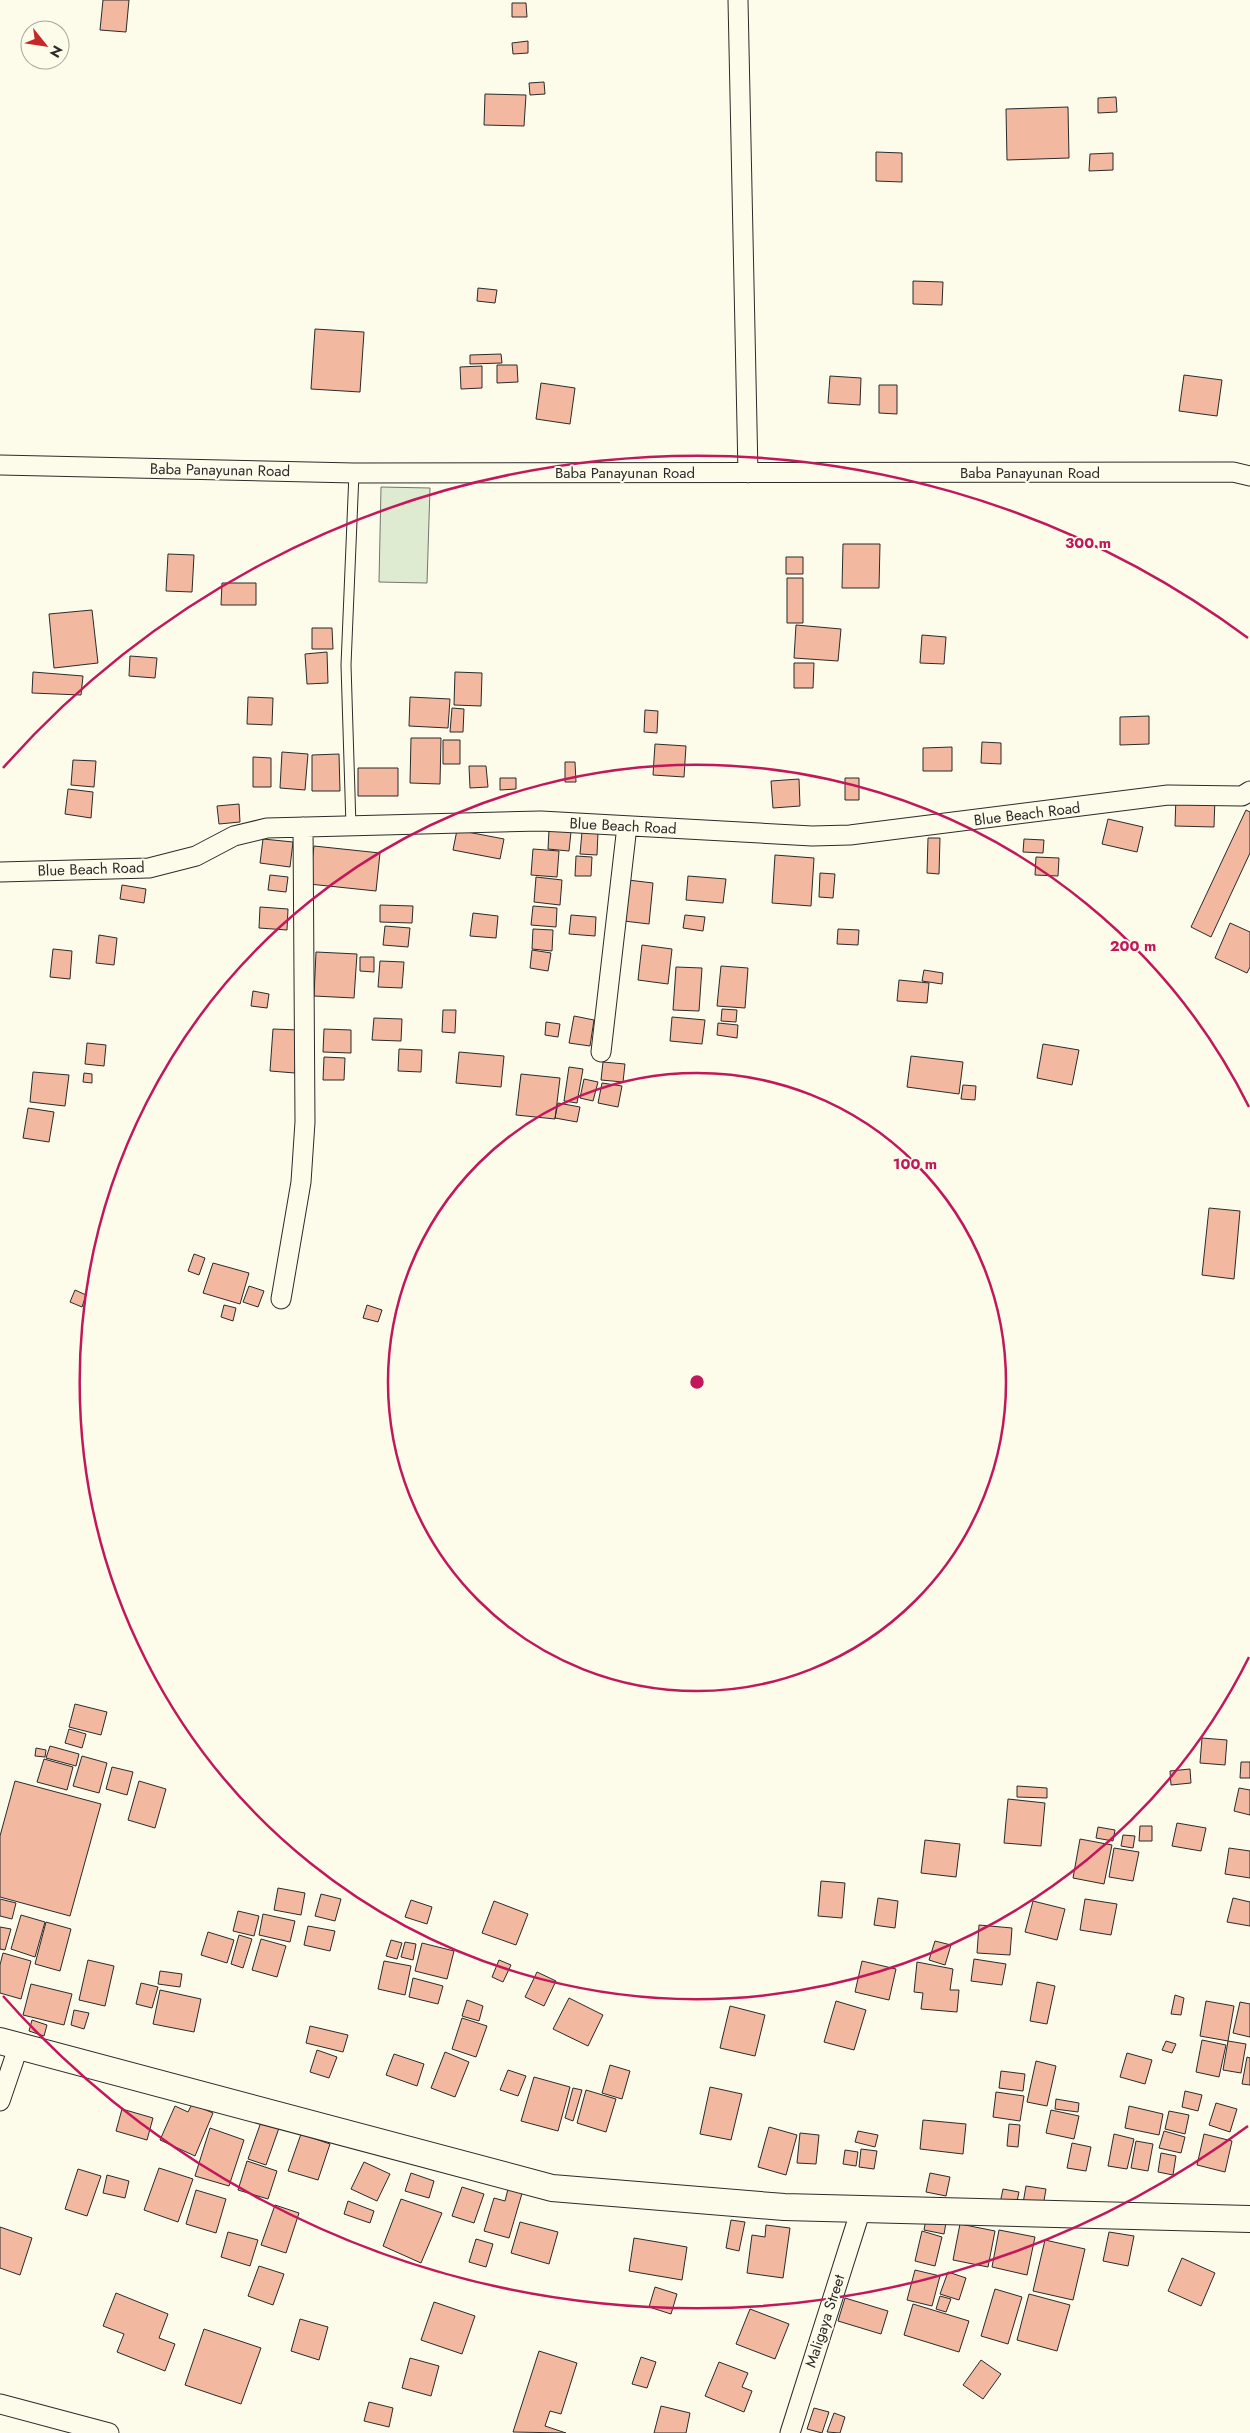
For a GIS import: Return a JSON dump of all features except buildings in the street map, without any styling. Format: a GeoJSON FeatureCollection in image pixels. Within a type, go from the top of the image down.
{"type":"FeatureCollection","features":[{"type":"Feature","properties":{"kind":"main road"},"geometry":{"type":"LineString","coordinates":[[9,2043],[552,2188],[784,2207],[1250,2219]]}},
{"type":"Feature","properties":{"kind":"street"},"geometry":{"type":"LineString","coordinates":[[738,0],[748,473]]}},
{"type":"Feature","properties":{"kind":"street","name":"Baba Panayunan Road"},"geometry":{"type":"LineString","coordinates":[[0,465],[354,473],[1233,472],[1250,476]]}},
{"type":"Feature","properties":{"kind":"street","name":"Blue Beach Road"},"geometry":{"type":"LineString","coordinates":[[0,872],[149,868],[196,856],[234,836],[267,828],[541,821],[812,836],[850,835],[1168,795],[1242,796],[1250,791]]}},
{"type":"Feature","properties":{"kind":"street"},"geometry":{"type":"LineString","coordinates":[[600,1052],[627,826]]}},
{"type":"Feature","properties":{"kind":"street"},"geometry":{"type":"LineString","coordinates":[[281,1299],[302,1182],[305,1122],[303,827]]}},
{"type":"Feature","properties":{"kind":"street"},"geometry":{"type":"LineString","coordinates":[[0,2101],[9,2043]]}},
{"type":"Feature","properties":{"kind":"street","name":"Maligaya Street"},"geometry":{"type":"LineString","coordinates":[[790,2433],[861,2209]]}},
{"type":"Feature","properties":{"kind":"street"},"geometry":{"type":"LineString","coordinates":[[0,2404],[109,2433]]}},
{"type":"Feature","properties":{"kind":"lane"},"geometry":{"type":"LineString","coordinates":[[351,826],[346,665],[354,473]]}},
{"type":"Feature","properties":{"kind":"green space"},"geometry":{"type":"Polygon","coordinates":[[[381,487],[430,488],[427,583],[379,582],[381,487]]]}}]}
